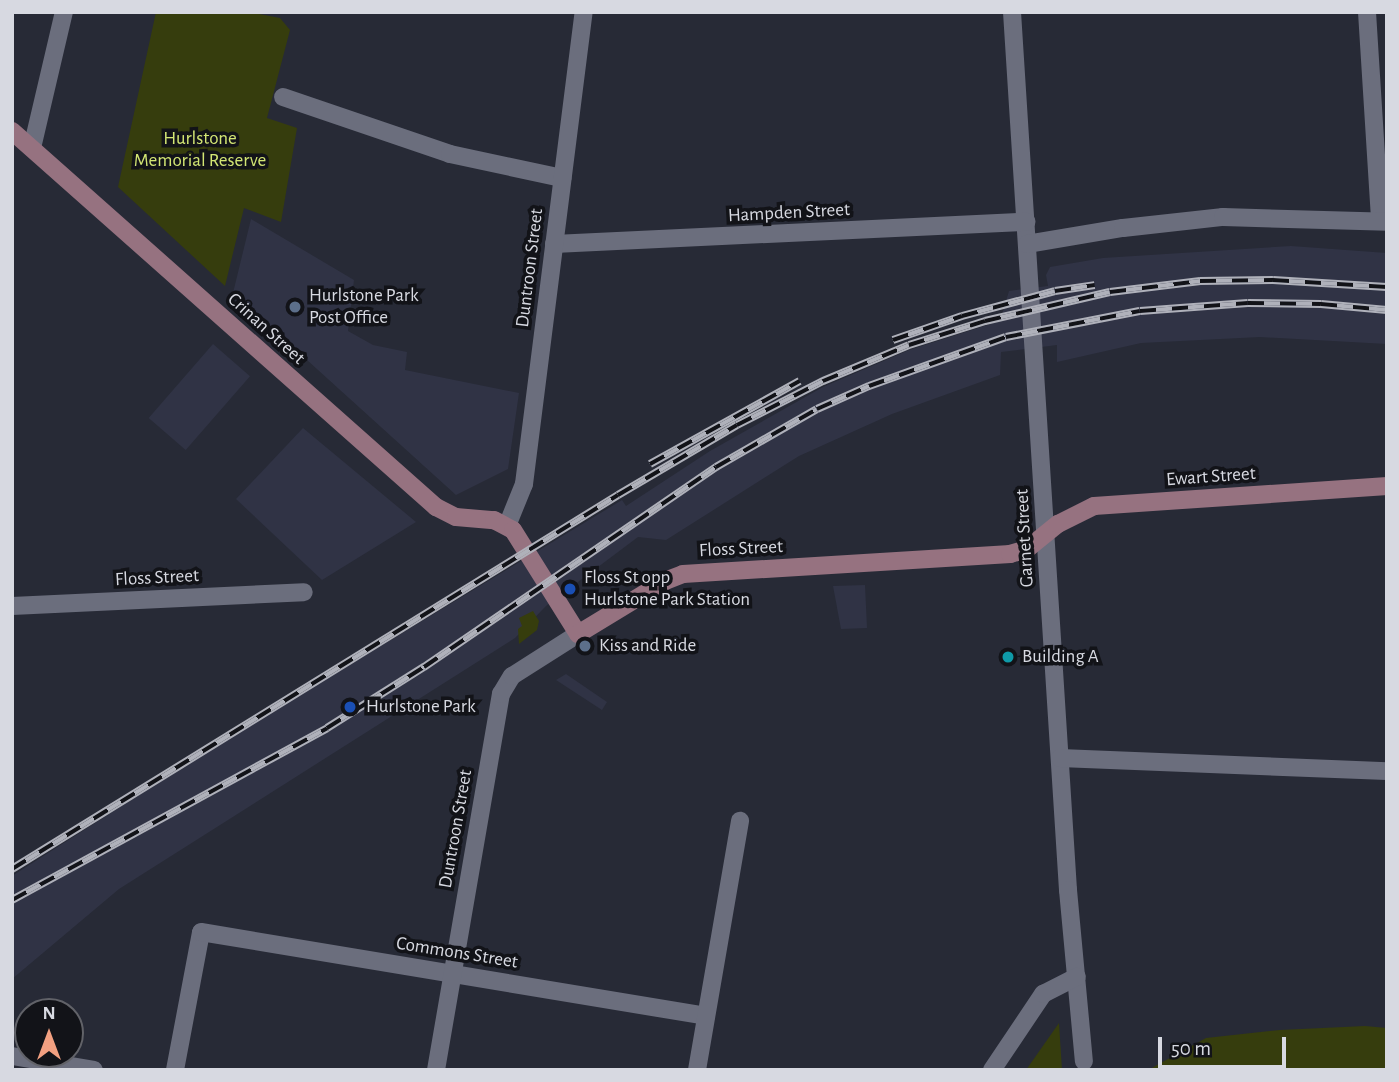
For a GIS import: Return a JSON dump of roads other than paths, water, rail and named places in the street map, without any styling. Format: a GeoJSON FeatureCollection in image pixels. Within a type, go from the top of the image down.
{"type":"FeatureCollection","features":[{"type":"Feature","properties":{"kind":"street"},"geometry":{"type":"LineString","coordinates":[[32,148],[64,12]]}},
{"type":"Feature","properties":{"kind":"street","name":"Duntroon Street"},"geometry":{"type":"LineString","coordinates":[[512,530],[524,484],[584,12]]}},
{"type":"Feature","properties":{"kind":"street","name":"Garnet Street"},"geometry":{"type":"LineString","coordinates":[[1012,12],[1059,758],[1084,1061]]}},
{"type":"Feature","properties":{"kind":"street"},"geometry":{"type":"LineString","coordinates":[[1027,244],[1178,221],[1223,217],[1383,221],[1367,12]]}},
{"type":"Feature","properties":{"kind":"street"},"geometry":{"type":"LineString","coordinates":[[283,97],[450,154],[562,178]]}},
{"type":"Feature","properties":{"kind":"street","name":"Crinan Street"},"geometry":{"type":"LineString","coordinates":[[12,131],[436,507],[456,517],[494,520],[512,530]]}},
{"type":"Feature","properties":{"kind":"street","name":"Hampden Street"},"geometry":{"type":"LineString","coordinates":[[554,244],[1026,222]]}},
{"type":"Feature","properties":{"kind":"street","name":"Ewart Street"},"geometry":{"type":"LineString","coordinates":[[1046,534],[1058,524],[1094,506],[1387,486]]}},
{"type":"Feature","properties":{"kind":"street"},"geometry":{"type":"LineString","coordinates":[[512,530],[579,635]]}},
{"type":"Feature","properties":{"kind":"street","name":"Floss Street"},"geometry":{"type":"LineString","coordinates":[[579,635],[677,575],[1010,554],[1027,548],[1046,534]]}},
{"type":"Feature","properties":{"kind":"street","name":"Floss Street"},"geometry":{"type":"LineString","coordinates":[[12,606],[304,592]]}},
{"type":"Feature","properties":{"kind":"street","name":"Duntroon Street"},"geometry":{"type":"LineString","coordinates":[[436,1070],[504,686],[519,671],[579,635]]}},
{"type":"Feature","properties":{"kind":"street"},"geometry":{"type":"LineString","coordinates":[[1059,758],[1387,771]]}},
{"type":"Feature","properties":{"kind":"street"},"geometry":{"type":"LineString","coordinates":[[697,1070],[740,821]]}},
{"type":"Feature","properties":{"kind":"street","name":"Commons Street"},"geometry":{"type":"LineString","coordinates":[[175,1070],[201,932],[706,1016]]}},
{"type":"Feature","properties":{"kind":"street"},"geometry":{"type":"LineString","coordinates":[[992,1070],[1043,994],[1077,976]]}},
{"type":"Feature","properties":{"kind":"street"},"geometry":{"type":"LineString","coordinates":[[12,1056],[94,1070]]}},
{"type":"Feature","properties":{"kind":"railway"},"geometry":{"type":"LineString","coordinates":[[12,869],[618,495],[737,425],[823,381],[909,345],[985,321],[1110,292],[1200,281],[1273,280],[1387,287]]}},
{"type":"Feature","properties":{"kind":"railway"},"geometry":{"type":"LineString","coordinates":[[893,340],[962,316],[1055,291],[1095,285]]}},
{"type":"Feature","properties":{"kind":"railway"},"geometry":{"type":"LineString","coordinates":[[12,900],[327,728],[424,667],[716,467],[817,409],[869,386],[1006,337],[1140,311],[1248,303],[1321,304],[1387,310]]}},
{"type":"Feature","properties":{"kind":"railway"},"geometry":{"type":"LineString","coordinates":[[650,464],[800,381]]}},
{"type":"Feature","properties":{"kind":"place","name":"Hurlstone Park Post Office"},"geometry":{"type":"Point","coordinates":[295,307]}},
{"type":"Feature","properties":{"kind":"place","name":"Floss St opp Hurlstone Park Station"},"geometry":{"type":"Point","coordinates":[570,589]}},
{"type":"Feature","properties":{"kind":"place","name":"Kiss and Ride"},"geometry":{"type":"Point","coordinates":[585,646]}},
{"type":"Feature","properties":{"kind":"place","name":"Building A"},"geometry":{"type":"Point","coordinates":[1008,657]}},
{"type":"Feature","properties":{"kind":"place","name":"Hurlstone Park"},"geometry":{"type":"Point","coordinates":[350,707]}},
{"type":"Feature","properties":{"kind":"park label","name":"Hurlstone Memorial Reserve"},"geometry":{"type":"Point","coordinates":[200,150]}}]}
